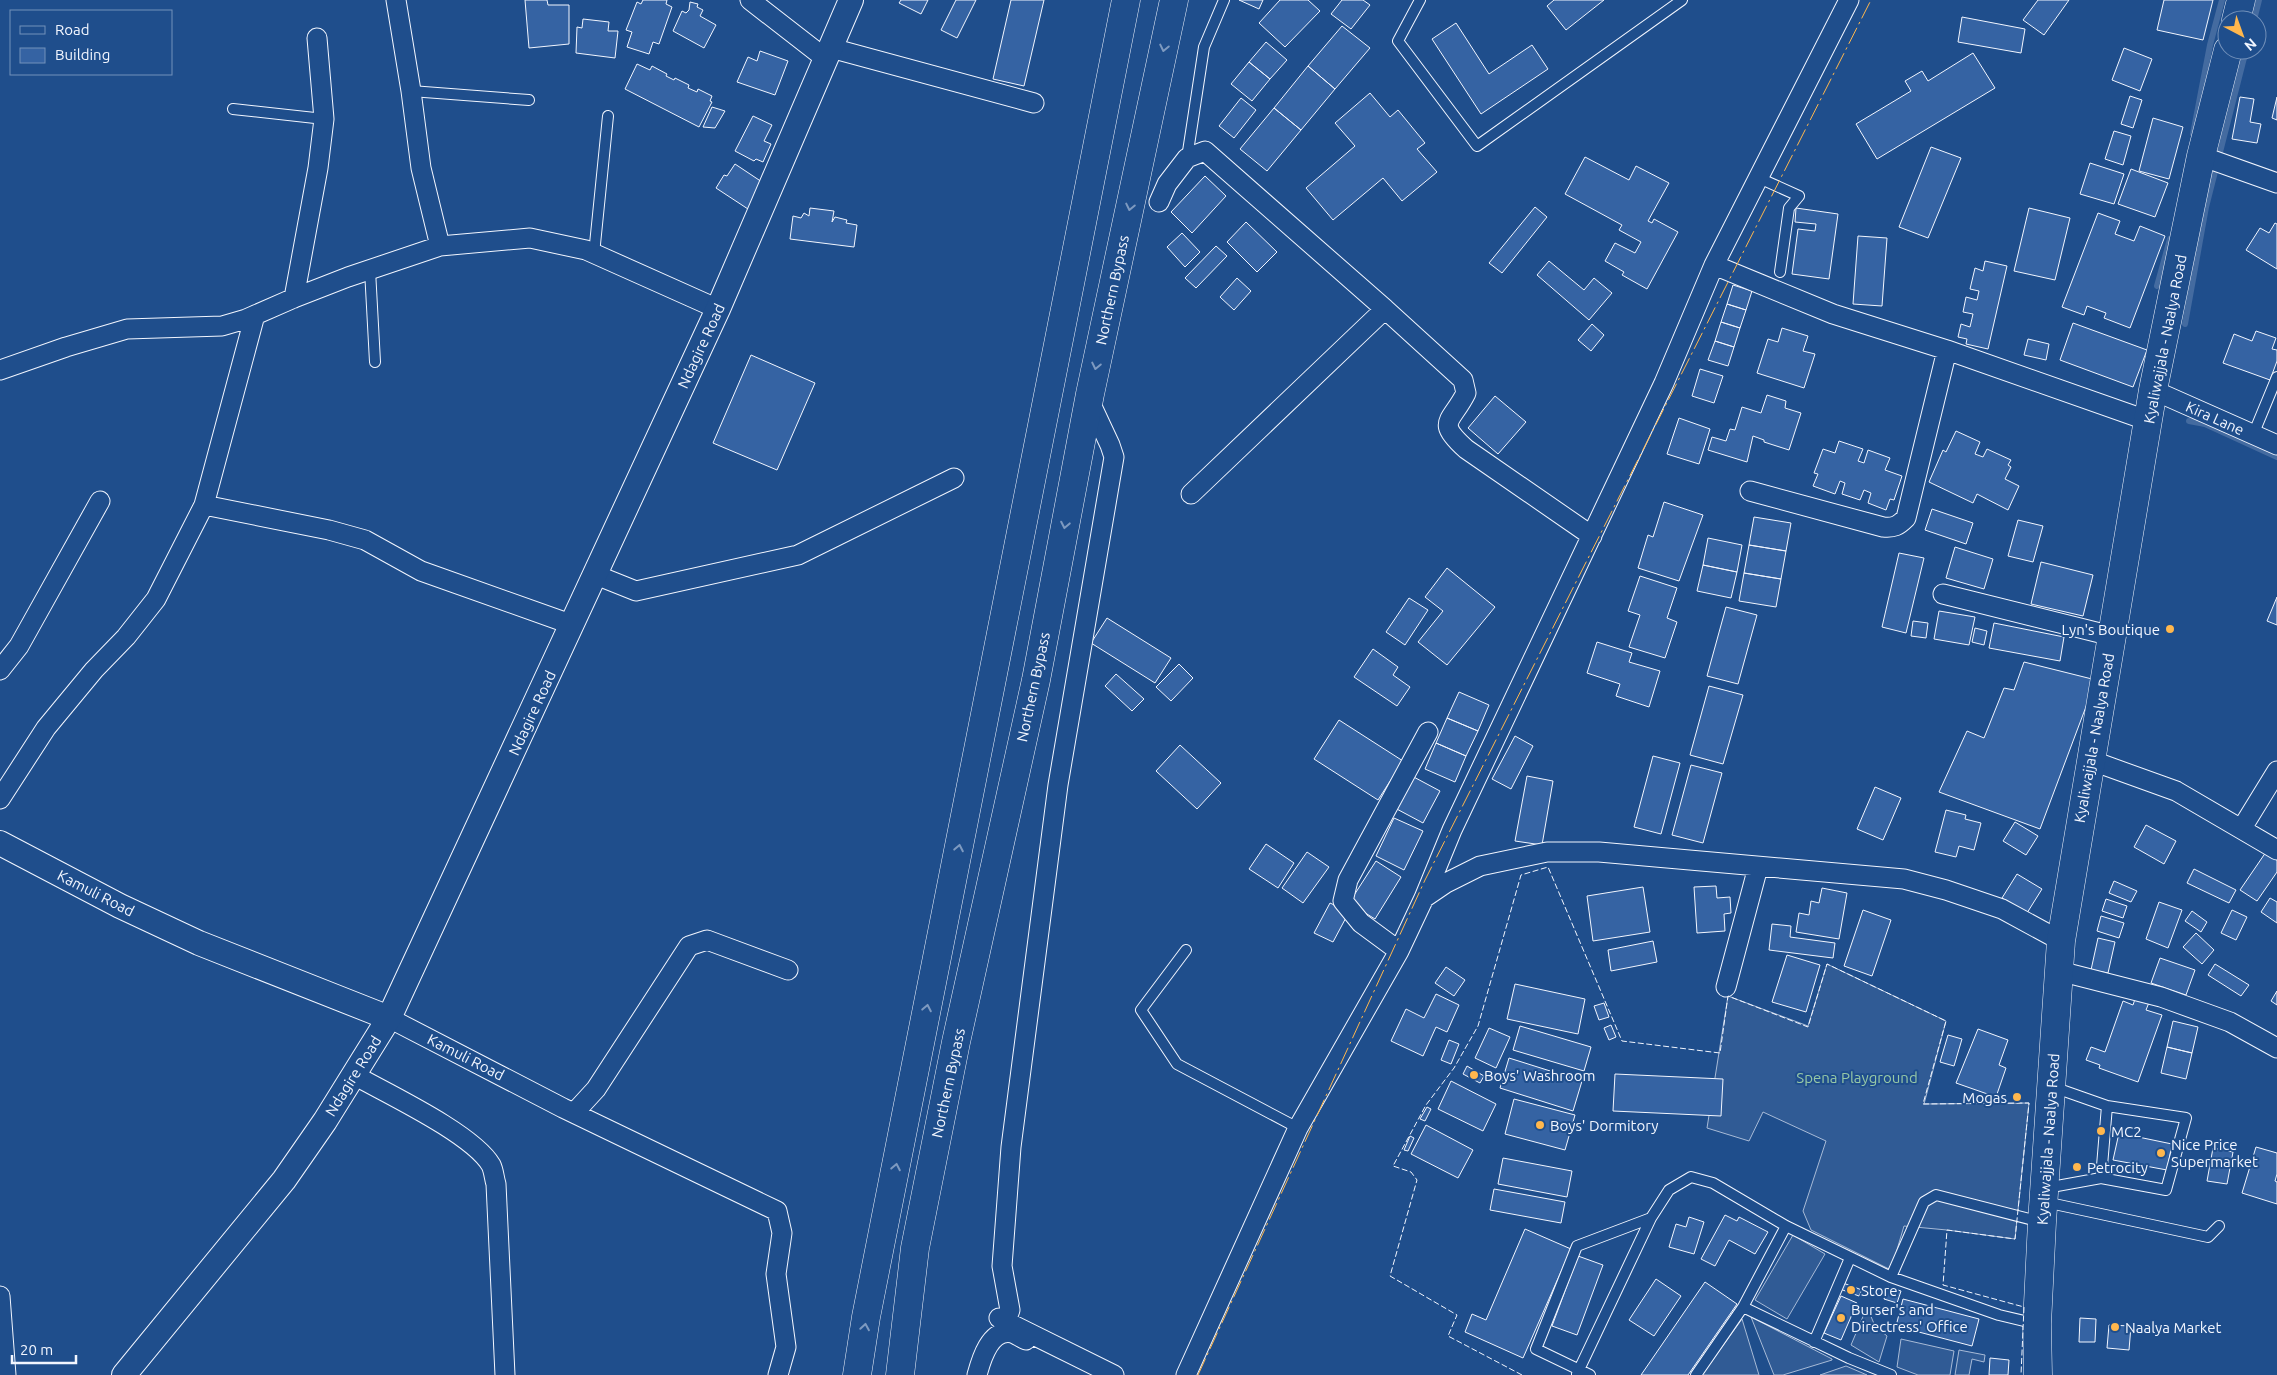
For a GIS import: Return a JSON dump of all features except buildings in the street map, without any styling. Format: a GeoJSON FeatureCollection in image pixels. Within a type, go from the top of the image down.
{"type":"FeatureCollection","features":[{"type":"Feature","properties":{"kind":"main road"},"geometry":{"type":"LineString","coordinates":[[857,1375],[868,1307],[1126,0]]}},
{"type":"Feature","properties":{"kind":"main road","name":"Northern Bypass"},"geometry":{"type":"LineString","coordinates":[[900,1375],[915,1248],[956,1042],[1036,680],[1089,400],[1174,0]]}},
{"type":"Feature","properties":{"kind":"main road","name":"Kyaliwajjala - Naalya Road"},"geometry":{"type":"LineString","coordinates":[[2038,1375],[2037,1324],[2061,942],[2153,390],[2212,160],[2227,60]]}},
{"type":"Feature","properties":{"kind":"street"},"geometry":{"type":"LineString","coordinates":[[396,0],[421,168],[440,246]]}},
{"type":"Feature","properties":{"kind":"street"},"geometry":{"type":"LineString","coordinates":[[750,0],[829,54],[1034,103]]}},
{"type":"Feature","properties":{"kind":"street","name":"Ndagire Road"},"geometry":{"type":"LineString","coordinates":[[127,1374],[284,1180],[354,1075],[389,1018],[573,625],[718,308],[851,0]]}},
{"type":"Feature","properties":{"kind":"street"},"geometry":{"type":"LineString","coordinates":[[1186,1375],[1298,1128],[1398,952],[1424,898],[1452,830],[1664,383],[1714,265],[1849,0]]}},
{"type":"Feature","properties":{"kind":"street"},"geometry":{"type":"LineString","coordinates":[[294,298],[318,168],[324,119],[317,38]]}},
{"type":"Feature","properties":{"kind":"street"},"geometry":{"type":"LineString","coordinates":[[1159,202],[1167,184],[1187,158],[1205,151],[1212,156],[1463,380],[1466,394],[1448,422],[1448,429],[1453,438],[1592,536]]}},
{"type":"Feature","properties":{"kind":"street"},"geometry":{"type":"LineString","coordinates":[[2212,160],[2277,183]]}},
{"type":"Feature","properties":{"kind":"street"},"geometry":{"type":"LineString","coordinates":[[0,370],[66,347],[127,329],[222,326],[370,270],[440,246],[530,238],[586,250],[718,308]]}},
{"type":"Feature","properties":{"kind":"street"},"geometry":{"type":"LineString","coordinates":[[1714,265],[1832,314],[1947,350],[2149,421]]}},
{"type":"Feature","properties":{"kind":"street"},"geometry":{"type":"LineString","coordinates":[[1192,494],[1385,309]]}},
{"type":"Feature","properties":{"kind":"street"},"geometry":{"type":"LineString","coordinates":[[0,799],[46,728],[94,670],[126,637],[156,599],[204,505],[255,315]]}},
{"type":"Feature","properties":{"kind":"street"},"geometry":{"type":"LineString","coordinates":[[1750,492],[1883,526],[1893,528],[1900,524],[1906,518],[1947,350]]}},
{"type":"Feature","properties":{"kind":"street","name":"Kira Lane"},"geometry":{"type":"LineString","coordinates":[[2153,390],[2277,445]]}},
{"type":"Feature","properties":{"kind":"street"},"geometry":{"type":"LineString","coordinates":[[1089,400],[1114,457],[1058,785],[1011,1147],[1002,1266],[1010,1310],[1002,1319],[1114,1375]]}},
{"type":"Feature","properties":{"kind":"street"},"geometry":{"type":"LineString","coordinates":[[596,575],[636,591],[798,555],[954,478]]}},
{"type":"Feature","properties":{"kind":"street"},"geometry":{"type":"LineString","coordinates":[[0,670],[19,646],[100,501]]}},
{"type":"Feature","properties":{"kind":"street"},"geometry":{"type":"LineString","coordinates":[[204,505],[329,530],[365,540],[421,571],[573,625]]}},
{"type":"Feature","properties":{"kind":"street"},"geometry":{"type":"LineString","coordinates":[[1943,594],[2112,636]]}},
{"type":"Feature","properties":{"kind":"street"},"geometry":{"type":"LineString","coordinates":[[1398,952],[1361,923],[1343,901],[1348,880],[1428,732]]}},
{"type":"Feature","properties":{"kind":"street"},"geometry":{"type":"LineString","coordinates":[[2090,760],[2176,791],[2277,850]]}},
{"type":"Feature","properties":{"kind":"street"},"geometry":{"type":"LineString","coordinates":[[2242,828],[2277,771]]}},
{"type":"Feature","properties":{"kind":"street","name":"Kamuli Road"},"geometry":{"type":"LineString","coordinates":[[0,843],[120,906],[199,944],[389,1018],[574,1113],[777,1211],[782,1233],[776,1274],[786,1346],[778,1375]]}},
{"type":"Feature","properties":{"kind":"street"},"geometry":{"type":"LineString","coordinates":[[1424,898],[1446,883],[1480,866],[1547,852],[1599,852],[1904,879],[1946,890],[2002,909],[2061,942]]}},
{"type":"Feature","properties":{"kind":"street"},"geometry":{"type":"LineString","coordinates":[[1726,988],[1758,867]]}},
{"type":"Feature","properties":{"kind":"street"},"geometry":{"type":"LineString","coordinates":[[574,1113],[596,1089],[689,946],[707,940],[788,970]]}},
{"type":"Feature","properties":{"kind":"street"},"geometry":{"type":"LineString","coordinates":[[2059,971],[2161,997],[2230,1022],[2277,1048]]}},
{"type":"Feature","properties":{"kind":"street"},"geometry":{"type":"LineString","coordinates":[[354,1075],[463,1137],[480,1151],[492,1166],[496,1184],[505,1375]]}},
{"type":"Feature","properties":{"kind":"street"},"geometry":{"type":"LineString","coordinates":[[0,1296],[6,1375]]}},
{"type":"Feature","properties":{"kind":"street"},"geometry":{"type":"LineString","coordinates":[[977,1375],[983,1355],[990,1342],[1004,1332],[1012,1333],[1048,1352],[1053,1345]]}},
{"type":"Feature","properties":{"kind":"lane"},"geometry":{"type":"LineString","coordinates":[[1187,158],[1204,47],[1224,0]]}},
{"type":"Feature","properties":{"kind":"lane"},"geometry":{"type":"LineString","coordinates":[[1420,0],[1398,42],[1477,146],[1682,0]]}},
{"type":"Feature","properties":{"kind":"lane"},"geometry":{"type":"LineString","coordinates":[[411,91],[529,100]]}},
{"type":"Feature","properties":{"kind":"lane"},"geometry":{"type":"LineString","coordinates":[[233,109],[324,119]]}},
{"type":"Feature","properties":{"kind":"lane"},"geometry":{"type":"LineString","coordinates":[[594,254],[608,116]]}},
{"type":"Feature","properties":{"kind":"lane"},"geometry":{"type":"LineString","coordinates":[[1759,178],[1799,196],[1789,208],[1780,272]]}},
{"type":"Feature","properties":{"kind":"lane"},"geometry":{"type":"LineString","coordinates":[[370,270],[375,362]]}},
{"type":"Feature","properties":{"kind":"lane"},"geometry":{"type":"LineString","coordinates":[[2254,435],[2277,377]]}},
{"type":"Feature","properties":{"kind":"lane"},"geometry":{"type":"LineString","coordinates":[[1186,950],[1141,1010],[1177,1064],[1298,1128]]}},
{"type":"Feature","properties":{"kind":"lane"},"geometry":{"type":"LineString","coordinates":[[2044,1204],[2101,1178],[2166,1190],[2186,1118],[2107,1106],[2051,1087]]}},
{"type":"Feature","properties":{"kind":"lane"},"geometry":{"type":"LineString","coordinates":[[2101,1178],[2107,1106]]}},
{"type":"Feature","properties":{"kind":"lane"},"geometry":{"type":"LineString","coordinates":[[1578,1372],[1651,1218],[1669,1190],[1691,1177],[1714,1183],[1786,1226],[1891,1277],[1999,1315],[2037,1324]]}},
{"type":"Feature","properties":{"kind":"lane"},"geometry":{"type":"LineString","coordinates":[[1891,1277],[1924,1202],[1936,1194],[2044,1204],[2208,1237],[2219,1226]]}},
{"type":"Feature","properties":{"kind":"lane"},"geometry":{"type":"LineString","coordinates":[[1590,1375],[1578,1372],[1536,1348],[1577,1246],[1651,1218]]}},
{"type":"Feature","properties":{"kind":"lane"},"geometry":{"type":"LineString","coordinates":[[1696,1375],[1742,1307],[1786,1226]]}},
{"type":"Feature","properties":{"kind":"lane"},"geometry":{"type":"LineString","coordinates":[[1814,1342],[1850,1258]]}},
{"type":"Feature","properties":{"kind":"lane"},"geometry":{"type":"LineString","coordinates":[[1742,1307],[1849,1358],[1892,1375]]}},
{"type":"Feature","properties":{"kind":"shaded area","name":"Spena Playground"},"geometry":{"type":"Polygon","coordinates":[[[1827,964],[1946,1021],[1924,1104],[2029,1103],[2015,1239],[1904,1226],[1891,1270],[1811,1230],[1803,1211],[1826,1141],[1763,1112],[1749,1141],[1707,1128],[1728,996],[1808,1026],[1827,964]]]}},
{"type":"Feature","properties":{"kind":"shaded area"},"geometry":{"type":"Polygon","coordinates":[[[1793,1235],[1825,1254],[1787,1319],[1755,1300],[1793,1235]]]}},
{"type":"Feature","properties":{"kind":"shaded area"},"geometry":{"type":"Polygon","coordinates":[[[1867,1307],[1875,1326],[1887,1336],[1879,1362],[1851,1345],[1867,1307]]]}},
{"type":"Feature","properties":{"kind":"shaded area"},"geometry":{"type":"Polygon","coordinates":[[[1751,1317],[1832,1360],[1783,1375],[1774,1375],[1751,1317]]]}},
{"type":"Feature","properties":{"kind":"shaded area"},"geometry":{"type":"Polygon","coordinates":[[[1742,1319],[1759,1375],[1702,1375],[1742,1319]]]}},
{"type":"Feature","properties":{"kind":"shaded area"},"geometry":{"type":"Polygon","coordinates":[[[1901,1339],[1954,1351],[1950,1375],[1918,1375],[1897,1367],[1901,1339]]]}},
{"type":"Feature","properties":{"kind":"shaded area"},"geometry":{"type":"Polygon","coordinates":[[[1959,1350],[1985,1355],[1984,1362],[1972,1359],[1969,1375],[1955,1375],[1959,1350]]]}},
{"type":"Feature","properties":{"kind":"shaded area"},"geometry":{"type":"Polygon","coordinates":[[[1846,1366],[1867,1375],[1820,1375],[1846,1366]]]}},
{"type":"Feature","properties":{"kind":"waterway"},"geometry":{"type":"LineString","coordinates":[[2193,134],[2210,45],[2222,0]]}},
{"type":"Feature","properties":{"kind":"waterway"},"geometry":{"type":"LineString","coordinates":[[2256,10],[2259,0]]}},
{"type":"Feature","properties":{"kind":"waterway"},"geometry":{"type":"LineString","coordinates":[[2185,324],[2206,207],[2243,60]]}},
{"type":"Feature","properties":{"kind":"waterway"},"geometry":{"type":"LineString","coordinates":[[2157,286],[2170,239]]}},
{"type":"Feature","properties":{"kind":"waterway"},"geometry":{"type":"LineString","coordinates":[[2189,421],[2205,424],[2277,457]]}},
{"type":"Feature","properties":{"kind":"fence"},"geometry":{"type":"LineString","coordinates":[[1522,1375],[1448,1336],[1457,1315],[1390,1276],[1417,1180],[1411,1172],[1393,1166],[1426,1105],[1454,1068],[1478,1026],[1521,875],[1548,867],[1622,1041],[1720,1053],[1728,996],[1808,1027],[1827,964],[1946,1021],[1923,1104],[2029,1103],[2015,1239],[1947,1230],[1943,1285],[2024,1307],[2021,1375]]}},
{"type":"Feature","properties":{"kind":"power"},"geometry":{"type":"LineString","coordinates":[[1198,1375],[1425,880],[1871,0]]}},
{"type":"Feature","properties":{"kind":"place","name":"Lyn's Boutique"},"geometry":{"type":"Point","coordinates":[2170,629]}},
{"type":"Feature","properties":{"kind":"place","name":"Boys' Washroom"},"geometry":{"type":"Point","coordinates":[1474,1075]}},
{"type":"Feature","properties":{"kind":"place","name":"Mogas"},"geometry":{"type":"Point","coordinates":[2017,1097]}},
{"type":"Feature","properties":{"kind":"place","name":"Boys' Dormitory"},"geometry":{"type":"Point","coordinates":[1540,1125]}},
{"type":"Feature","properties":{"kind":"place","name":"MC2"},"geometry":{"type":"Point","coordinates":[2101,1131]}},
{"type":"Feature","properties":{"kind":"place","name":"Nice Price Supermarket"},"geometry":{"type":"Point","coordinates":[2161,1153]}},
{"type":"Feature","properties":{"kind":"place","name":"Petrocity"},"geometry":{"type":"Point","coordinates":[2077,1167]}},
{"type":"Feature","properties":{"kind":"place","name":"Store"},"geometry":{"type":"Point","coordinates":[1851,1290]}},
{"type":"Feature","properties":{"kind":"place","name":"Burser's and Directress' Office"},"geometry":{"type":"Point","coordinates":[1841,1318]}},
{"type":"Feature","properties":{"kind":"place","name":"Naalya Market"},"geometry":{"type":"Point","coordinates":[2115,1327]}}]}
